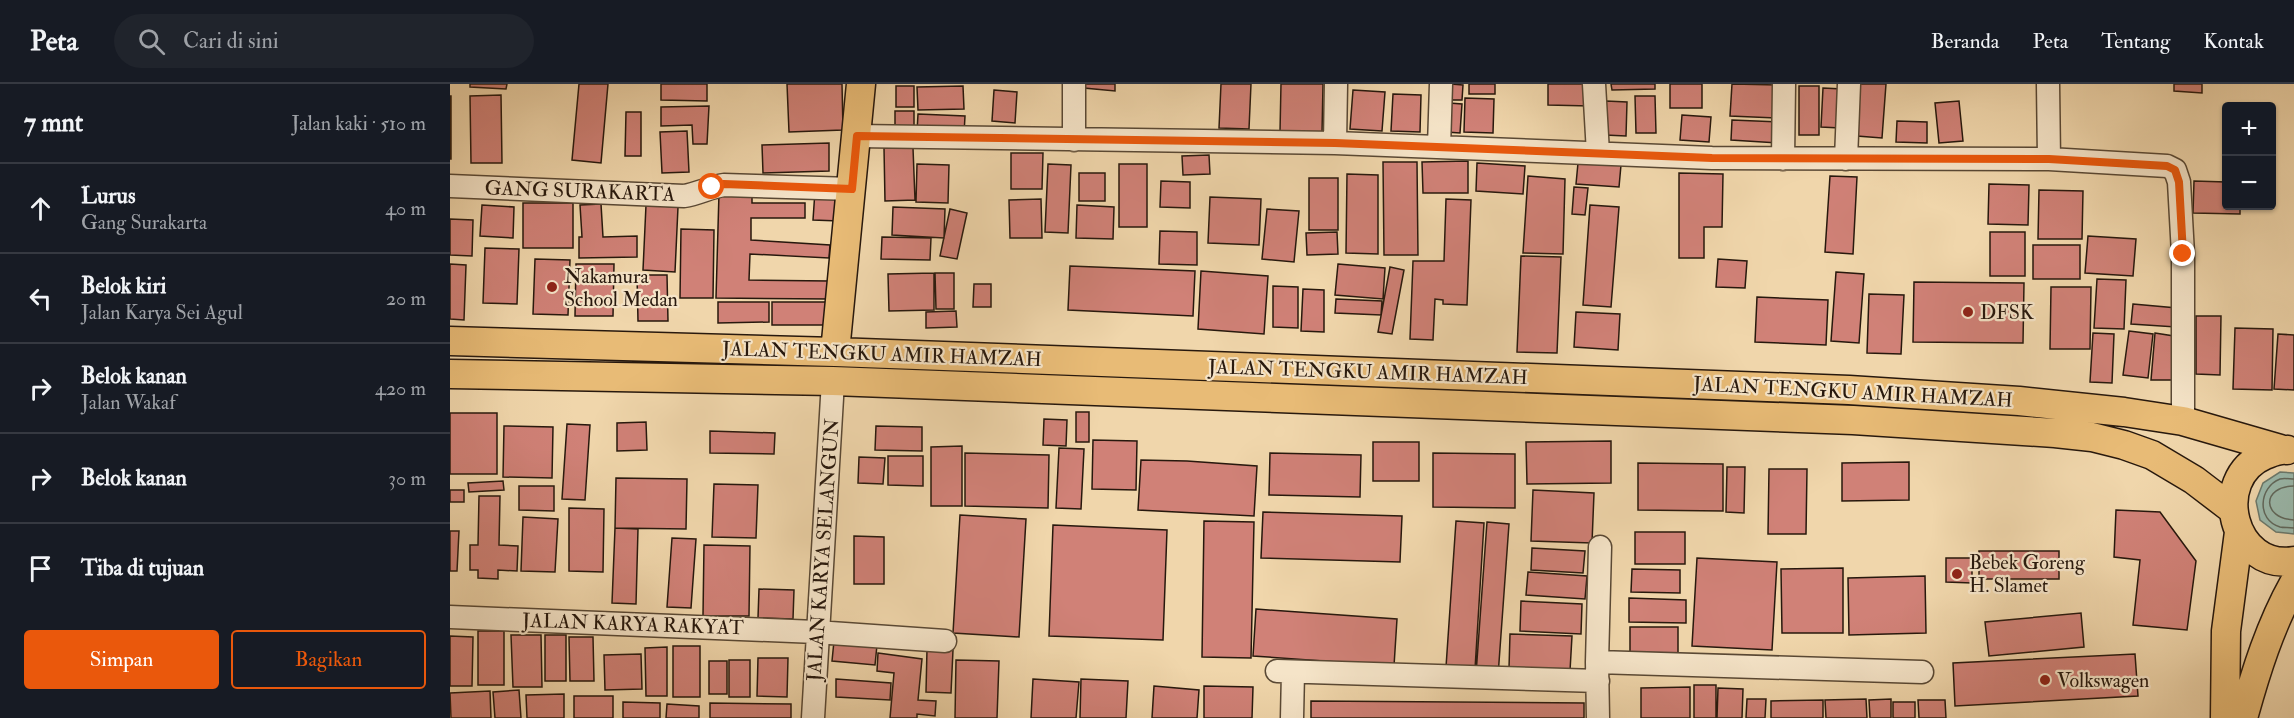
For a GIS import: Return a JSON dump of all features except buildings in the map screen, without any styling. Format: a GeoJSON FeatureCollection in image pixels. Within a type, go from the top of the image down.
{"type":"FeatureCollection","features":[{"type":"Feature","properties":{"kind":"main road"},"geometry":{"type":"LineString","coordinates":[[835,352],[861,84]]}},
{"type":"Feature","properties":{"kind":"main road","name":"JALAN TENGKU AMIR HAMZAH"},"geometry":{"type":"LineString","coordinates":[[450,340],[1458,375],[1849,390],[2019,400],[2183,421],[2287,450]]}},
{"type":"Feature","properties":{"kind":"main road","name":"JALAN TENGKU AMIR HAMZAH"},"geometry":{"type":"LineString","coordinates":[[450,374],[832,381],[1853,420],[2055,432],[2124,444],[2152,455],[2194,480],[2235,520],[2251,548],[2268,558],[2294,561]]}},
{"type":"Feature","properties":{"kind":"main road"},"geometry":{"type":"LineString","coordinates":[[1456,404],[1458,375]]}},
{"type":"Feature","properties":{"kind":"main road"},"geometry":{"type":"LineString","coordinates":[[2225,718],[2226,631],[2237,482],[2254,460],[2287,450]]}},
{"type":"Feature","properties":{"kind":"main road"},"geometry":{"type":"LineString","coordinates":[[2243,718],[2277,613],[2294,583]]}},
{"type":"Feature","properties":{"kind":"street"},"geometry":{"type":"LineString","coordinates":[[1074,84],[1074,140]]}},
{"type":"Feature","properties":{"kind":"street"},"geometry":{"type":"LineString","coordinates":[[1335,84],[1335,143]]}},
{"type":"Feature","properties":{"kind":"street"},"geometry":{"type":"LineString","coordinates":[[1439,147],[1442,84]]}},
{"type":"Feature","properties":{"kind":"street"},"geometry":{"type":"LineString","coordinates":[[1594,84],[1598,153]]}},
{"type":"Feature","properties":{"kind":"street"},"geometry":{"type":"LineString","coordinates":[[1782,159],[1784,84]]}},
{"type":"Feature","properties":{"kind":"street"},"geometry":{"type":"LineString","coordinates":[[1846,159],[1849,84]]}},
{"type":"Feature","properties":{"kind":"street"},"geometry":{"type":"LineString","coordinates":[[2048,84],[2049,159]]}},
{"type":"Feature","properties":{"kind":"street"},"geometry":{"type":"LineString","coordinates":[[857,136],[1335,143],[1712,158],[2049,159],[2167,166],[2175,170],[2180,192],[2183,254],[2183,421]]}},
{"type":"Feature","properties":{"kind":"street","name":"GANG SURAKARTA"},"geometry":{"type":"LineString","coordinates":[[450,186],[684,196],[694,195],[724,184],[852,189]]}},
{"type":"Feature","properties":{"kind":"street","name":"JALAN KARYA SELANGUN"},"geometry":{"type":"LineString","coordinates":[[813,718],[816,632],[832,381]]}},
{"type":"Feature","properties":{"kind":"street"},"geometry":{"type":"LineString","coordinates":[[1598,718],[1600,546]]}},
{"type":"Feature","properties":{"kind":"street","name":"JALAN KARYA RAKYAT"},"geometry":{"type":"LineString","coordinates":[[450,617],[816,632],[945,641]]}},
{"type":"Feature","properties":{"kind":"street"},"geometry":{"type":"LineString","coordinates":[[1292,718],[1285,671],[1922,672]]}},
{"type":"Feature","properties":{"kind":"water"},"geometry":{"type":"Polygon","coordinates":[[[2280,472],[2294,473],[2294,534],[2276,532],[2260,520],[2256,501],[2263,483],[2280,472]]]}},
{"type":"Feature","properties":{"kind":"place","name":"Nakamura School Medan"},"geometry":{"type":"Point","coordinates":[552,287]}},
{"type":"Feature","properties":{"kind":"place","name":"DFSK"},"geometry":{"type":"Point","coordinates":[1968,312]}},
{"type":"Feature","properties":{"kind":"place","name":"Bebek Goreng H. Slamet"},"geometry":{"type":"Point","coordinates":[1957,574]}},
{"type":"Feature","properties":{"kind":"place","name":"Volkswagen"},"geometry":{"type":"Point","coordinates":[2045,680]}},
{"type":"Feature","properties":{"kind":"route"},"geometry":{"type":"LineString","coordinates":[[712,187],[724,184],[852,189],[857,136],[1335,143],[1712,158],[2049,159],[2171,167],[2175,170],[2179,182],[2183,254]]}}]}
